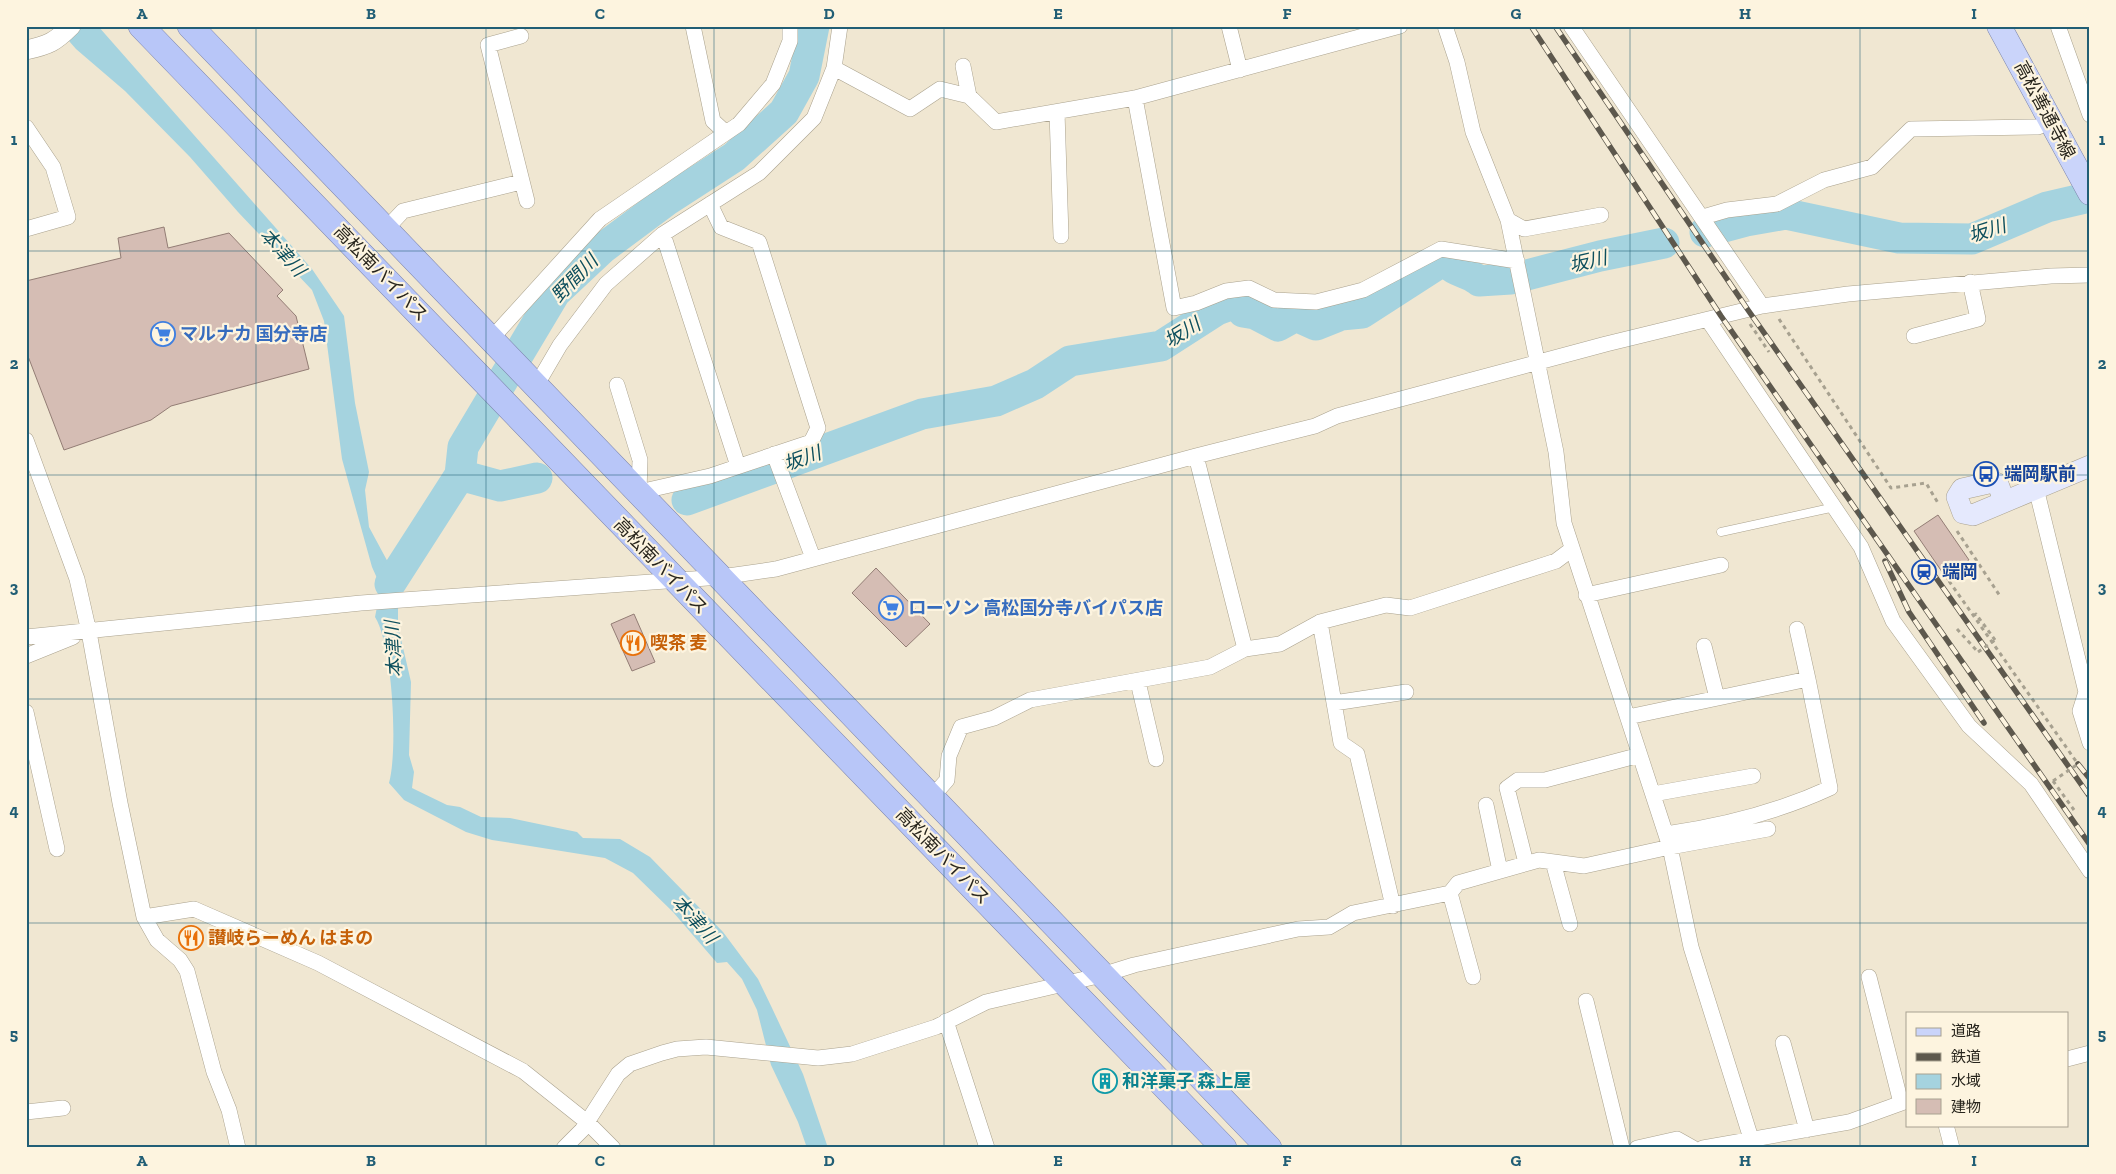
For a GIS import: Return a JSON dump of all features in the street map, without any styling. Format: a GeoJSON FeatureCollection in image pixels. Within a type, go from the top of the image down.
{"type":"FeatureCollection","features":[{"type":"Feature","properties":{"kind":"highway","name":"高松南バイパス"},"geometry":{"type":"LineString","coordinates":[[141,26],[481,376],[674,580],[1224,1148]]}},
{"type":"Feature","properties":{"kind":"highway","name":"高松南バイパス"},"geometry":{"type":"LineString","coordinates":[[190,26],[1269,1148]]}},
{"type":"Feature","properties":{"kind":"main road","name":"高松善通寺線"},"geometry":{"type":"LineString","coordinates":[[1999,26],[2087,188]]}},
{"type":"Feature","properties":{"kind":"main road"},"geometry":{"type":"LineString","coordinates":[[2004,501],[2090,466]]}},
{"type":"Feature","properties":{"kind":"street"},"geometry":{"type":"LineString","coordinates":[[693,26],[713,121],[726,133]]}},
{"type":"Feature","properties":{"kind":"street"},"geometry":{"type":"LineString","coordinates":[[495,343],[600,219],[739,124],[773,84],[790,40],[790,26]]}},
{"type":"Feature","properties":{"kind":"street"},"geometry":{"type":"LineString","coordinates":[[536,386],[560,345],[606,284],[663,234],[759,173],[814,118],[834,68],[840,26]]}},
{"type":"Feature","properties":{"kind":"street"},"geometry":{"type":"LineString","coordinates":[[1229,26],[1240,70]]}},
{"type":"Feature","properties":{"kind":"street"},"geometry":{"type":"LineString","coordinates":[[834,68],[910,109],[940,89],[969,96],[996,122],[1135,98],[1240,70],[1346,33],[1400,26]]}},
{"type":"Feature","properties":{"kind":"street"},"geometry":{"type":"LineString","coordinates":[[1446,26],[1457,62],[1473,132],[1508,220],[1556,452],[1564,523],[1586,595],[1668,840],[1691,947],[1754,1144]]}},
{"type":"Feature","properties":{"kind":"street"},"geometry":{"type":"LineString","coordinates":[[1571,26],[1703,218],[1767,306]]}},
{"type":"Feature","properties":{"kind":"street"},"geometry":{"type":"LineString","coordinates":[[2058,26],[2083,70],[2090,115]]}},
{"type":"Feature","properties":{"kind":"street"},"geometry":{"type":"LineString","coordinates":[[26,50],[47,46],[66,31]]}},
{"type":"Feature","properties":{"kind":"street"},"geometry":{"type":"LineString","coordinates":[[521,36],[488,45],[527,202]]}},
{"type":"Feature","properties":{"kind":"street"},"geometry":{"type":"LineString","coordinates":[[964,66],[969,96]]}},
{"type":"Feature","properties":{"kind":"street"},"geometry":{"type":"LineString","coordinates":[[1135,98],[1174,308],[1196,303],[1226,291],[1248,288],[1274,300],[1316,302],[1363,290],[1442,249],[1519,271]]}},
{"type":"Feature","properties":{"kind":"street"},"geometry":{"type":"LineString","coordinates":[[1057,112],[1061,236]]}},
{"type":"Feature","properties":{"kind":"street"},"geometry":{"type":"LineString","coordinates":[[1703,218],[1727,210],[1777,204],[1824,180],[1872,168],[1911,129],[2038,127],[2051,121]]}},
{"type":"Feature","properties":{"kind":"street"},"geometry":{"type":"LineString","coordinates":[[26,127],[53,167],[68,217],[26,229]]}},
{"type":"Feature","properties":{"kind":"street"},"geometry":{"type":"LineString","coordinates":[[386,230],[403,211],[521,182]]}},
{"type":"Feature","properties":{"kind":"street"},"geometry":{"type":"LineString","coordinates":[[617,386],[640,460],[639,492],[710,476],[738,466],[778,464],[811,442],[818,428],[759,242],[721,227],[710,204]]}},
{"type":"Feature","properties":{"kind":"street"},"geometry":{"type":"LineString","coordinates":[[1508,220],[1524,229],[1601,215]]}},
{"type":"Feature","properties":{"kind":"street"},"geometry":{"type":"LineString","coordinates":[[663,234],[738,466]]}},
{"type":"Feature","properties":{"kind":"street"},"geometry":{"type":"LineString","coordinates":[[26,637],[361,603],[721,577],[776,569],[1196,456],[1315,426],[1337,416],[1538,362],[1741,311],[1848,294],[1970,282],[2090,275]]}},
{"type":"Feature","properties":{"kind":"street"},"geometry":{"type":"LineString","coordinates":[[1914,336],[1978,318],[1970,282]]}},
{"type":"Feature","properties":{"kind":"street"},"geometry":{"type":"LineString","coordinates":[[1708,320],[1861,546],[1894,621],[1969,726],[2031,784],[2090,871]]}},
{"type":"Feature","properties":{"kind":"street"},"geometry":{"type":"LineString","coordinates":[[26,440],[77,579],[144,917],[157,940],[180,960],[187,971],[214,1072],[229,1110],[238,1148]]}},
{"type":"Feature","properties":{"kind":"street"},"geometry":{"type":"LineString","coordinates":[[1196,456],[1244,649]]}},
{"type":"Feature","properties":{"kind":"street"},"geometry":{"type":"LineString","coordinates":[[778,464],[813,558]]}},
{"type":"Feature","properties":{"kind":"street"},"geometry":{"type":"LineString","coordinates":[[2036,488],[2088,692],[2080,711],[2090,744]]}},
{"type":"Feature","properties":{"kind":"street"},"geometry":{"type":"LineString","coordinates":[[932,797],[947,780],[949,756],[961,726],[994,718],[1030,700],[1138,682],[1210,667],[1244,649],[1280,644],[1320,622],[1386,605],[1410,608],[1556,561],[1572,549]]}},
{"type":"Feature","properties":{"kind":"street"},"geometry":{"type":"LineString","coordinates":[[1586,595],[1721,565]]}},
{"type":"Feature","properties":{"kind":"street"},"geometry":{"type":"LineString","coordinates":[[1320,622],[1341,743],[1357,754],[1393,906]]}},
{"type":"Feature","properties":{"kind":"street"},"geometry":{"type":"LineString","coordinates":[[564,1148],[586,1122],[608,1086],[630,1064],[677,1049],[706,1047],[818,1058],[852,1054],[946,1022],[986,1002],[1102,975],[1134,965],[1298,929],[1329,927],[1353,913],[1450,893],[1458,883],[1539,860],[1584,866],[1807,799],[1830,788],[1797,629]]}},
{"type":"Feature","properties":{"kind":"street"},"geometry":{"type":"LineString","coordinates":[[26,656],[89,632]]}},
{"type":"Feature","properties":{"kind":"street"},"geometry":{"type":"LineString","coordinates":[[1704,646],[1717,698]]}},
{"type":"Feature","properties":{"kind":"street"},"geometry":{"type":"LineString","coordinates":[[1628,718],[1808,679]]}},
{"type":"Feature","properties":{"kind":"street"},"geometry":{"type":"LineString","coordinates":[[1138,682],[1156,759]]}},
{"type":"Feature","properties":{"kind":"street"},"geometry":{"type":"LineString","coordinates":[[1334,703],[1406,692]]}},
{"type":"Feature","properties":{"kind":"street"},"geometry":{"type":"LineString","coordinates":[[26,712],[57,848]]}},
{"type":"Feature","properties":{"kind":"street"},"geometry":{"type":"LineString","coordinates":[[1526,863],[1507,788],[1518,780],[1545,780],[1640,755]]}},
{"type":"Feature","properties":{"kind":"street"},"geometry":{"type":"LineString","coordinates":[[1653,794],[1752,776]]}},
{"type":"Feature","properties":{"kind":"street"},"geometry":{"type":"LineString","coordinates":[[1486,805],[1500,871]]}},
{"type":"Feature","properties":{"kind":"street"},"geometry":{"type":"LineString","coordinates":[[1668,840],[1768,829]]}},
{"type":"Feature","properties":{"kind":"street"},"geometry":{"type":"LineString","coordinates":[[1552,862],[1570,924]]}},
{"type":"Feature","properties":{"kind":"street"},"geometry":{"type":"LineString","coordinates":[[1450,893],[1474,977]]}},
{"type":"Feature","properties":{"kind":"street"},"geometry":{"type":"LineString","coordinates":[[144,917],[194,909],[309,959],[523,1071],[586,1122],[613,1148]]}},
{"type":"Feature","properties":{"kind":"street"},"geometry":{"type":"LineString","coordinates":[[1703,1148],[1754,1144],[1807,1130],[1849,1122],[1904,1102],[1869,977]]}},
{"type":"Feature","properties":{"kind":"street"},"geometry":{"type":"LineString","coordinates":[[1586,1002],[1622,1148]]}},
{"type":"Feature","properties":{"kind":"street"},"geometry":{"type":"LineString","coordinates":[[946,1022],[987,1148]]}},
{"type":"Feature","properties":{"kind":"street"},"geometry":{"type":"LineString","coordinates":[[1784,1043],[1807,1130]]}},
{"type":"Feature","properties":{"kind":"street"},"geometry":{"type":"LineString","coordinates":[[2068,1059],[2090,1053]]}},
{"type":"Feature","properties":{"kind":"street"},"geometry":{"type":"LineString","coordinates":[[26,1112],[63,1108]]}},
{"type":"Feature","properties":{"kind":"street"},"geometry":{"type":"LineString","coordinates":[[1946,1126],[1952,1148]]}},
{"type":"Feature","properties":{"kind":"street"},"geometry":{"type":"LineString","coordinates":[[1637,1148],[1677,1139],[1693,1148]]}},
{"type":"Feature","properties":{"kind":"lane"},"geometry":{"type":"LineString","coordinates":[[1721,532],[1835,508]]}},
{"type":"Feature","properties":{"kind":"path"},"geometry":{"type":"LineString","coordinates":[[1767,306],[1892,488],[1926,483],[1942,507]]}},
{"type":"Feature","properties":{"kind":"path"},"geometry":{"type":"LineString","coordinates":[[1741,311],[1769,352]]}},
{"type":"Feature","properties":{"kind":"path"},"geometry":{"type":"LineString","coordinates":[[1952,524],[2000,596]]}},
{"type":"Feature","properties":{"kind":"path"},"geometry":{"type":"LineString","coordinates":[[1949,582],[1995,640],[1978,652],[1957,630]]}},
{"type":"Feature","properties":{"kind":"path"},"geometry":{"type":"LineString","coordinates":[[1975,615],[2078,764],[2053,781],[2074,810]]}},
{"type":"Feature","properties":{"kind":"water","name":"本津川"},"geometry":{"type":"Polygon","coordinates":[[[56,26],[98,26],[312,269],[344,316],[355,403],[369,472],[365,490],[369,527],[390,566],[402,572],[398,592],[398,626],[411,682],[409,755],[414,772],[412,788],[447,805],[460,807],[481,817],[510,818],[577,832],[583,838],[620,839],[650,857],[723,932],[758,979],[803,1074],[828,1148],[807,1148],[798,1122],[771,1065],[757,1010],[742,979],[727,962],[717,963],[673,912],[633,873],[605,858],[492,840],[466,832],[404,800],[389,783],[393,748],[390,674],[381,631],[375,617],[381,587],[372,567],[342,459],[324,321],[312,290],[238,212],[190,157],[125,91],[76,49],[56,26]]]}},
{"type":"Feature","properties":{"kind":"building","name":"マルナカ 国分寺店"},"geometry":{"type":"Polygon","coordinates":[[[164,227],[168,248],[229,233],[283,290],[277,296],[296,316],[309,369],[171,406],[151,420],[64,450],[26,351],[26,281],[121,258],[118,238],[164,227]]]}},
{"type":"Feature","properties":{"kind":"building"},"geometry":{"type":"Polygon","coordinates":[[[1938,515],[1969,560],[1960,566],[1964,571],[1949,582],[1914,531],[1938,515]]]}},
{"type":"Feature","properties":{"kind":"building","name":"ローソン 高松国分寺バイパス店"},"geometry":{"type":"Polygon","coordinates":[[[876,568],[930,624],[906,647],[852,593],[876,568]]]}},
{"type":"Feature","properties":{"kind":"building","name":"喫茶 麦"},"geometry":{"type":"Polygon","coordinates":[[[634,614],[655,662],[632,671],[611,624],[634,614]]]}},
{"type":"Feature","properties":{"kind":"waterway","name":"野間川"},"geometry":{"type":"LineString","coordinates":[[390,584],[460,475],[463,447],[555,293],[603,248],[666,201],[734,157],[784,112],[804,76],[814,26]]}},
{"type":"Feature","properties":{"kind":"waterway","name":"坂川"},"geometry":{"type":"LineString","coordinates":[[1705,232],[1746,221],[1786,214],[1899,238],[1972,239],[2047,207],[2090,197]]}},
{"type":"Feature","properties":{"kind":"waterway","name":"坂川"},"geometry":{"type":"LineString","coordinates":[[687,500],[922,414],[996,401],[1035,384],[1070,361],[1161,346],[1217,310],[1236,303],[1243,312],[1255,314],[1278,326],[1296,316],[1316,325],[1341,315],[1362,313],[1438,264],[1448,264],[1479,281],[1511,279],[1600,256],[1664,243]]}},
{"type":"Feature","properties":{"kind":"waterway","name":"坂川"},"geometry":{"type":"LineString","coordinates":[[460,475],[500,486],[537,478]]}},
{"type":"Feature","properties":{"kind":"railway"},"geometry":{"type":"LineString","coordinates":[[1531,26],[1721,316],[2090,845]]}},
{"type":"Feature","properties":{"kind":"railway"},"geometry":{"type":"LineString","coordinates":[[1555,26],[1748,310],[2090,797]]}},
{"type":"Feature","properties":{"kind":"railway"},"geometry":{"type":"LineString","coordinates":[[1885,561],[1909,612],[1984,723]]}},
{"type":"Feature","properties":{"kind":"railway"},"geometry":{"type":"LineString","coordinates":[[2078,764],[2090,779]]}},
{"type":"Feature","properties":{"kind":"place","name":"マルナカ 国分寺店"},"geometry":{"type":"Point","coordinates":[163,334]}},
{"type":"Feature","properties":{"kind":"place","name":"端岡駅前"},"geometry":{"type":"Point","coordinates":[1986,474]}},
{"type":"Feature","properties":{"kind":"place","name":"端岡"},"geometry":{"type":"Point","coordinates":[1924,572]}},
{"type":"Feature","properties":{"kind":"place","name":"ローソン 高松国分寺バイパス店"},"geometry":{"type":"Point","coordinates":[891,608]}},
{"type":"Feature","properties":{"kind":"place","name":"喫茶 麦"},"geometry":{"type":"Point","coordinates":[633,643]}},
{"type":"Feature","properties":{"kind":"place","name":"讃岐らーめん はまの"},"geometry":{"type":"Point","coordinates":[191,938]}},
{"type":"Feature","properties":{"kind":"place","name":"和洋菓子 森上屋"},"geometry":{"type":"Point","coordinates":[1105,1081]}}]}
